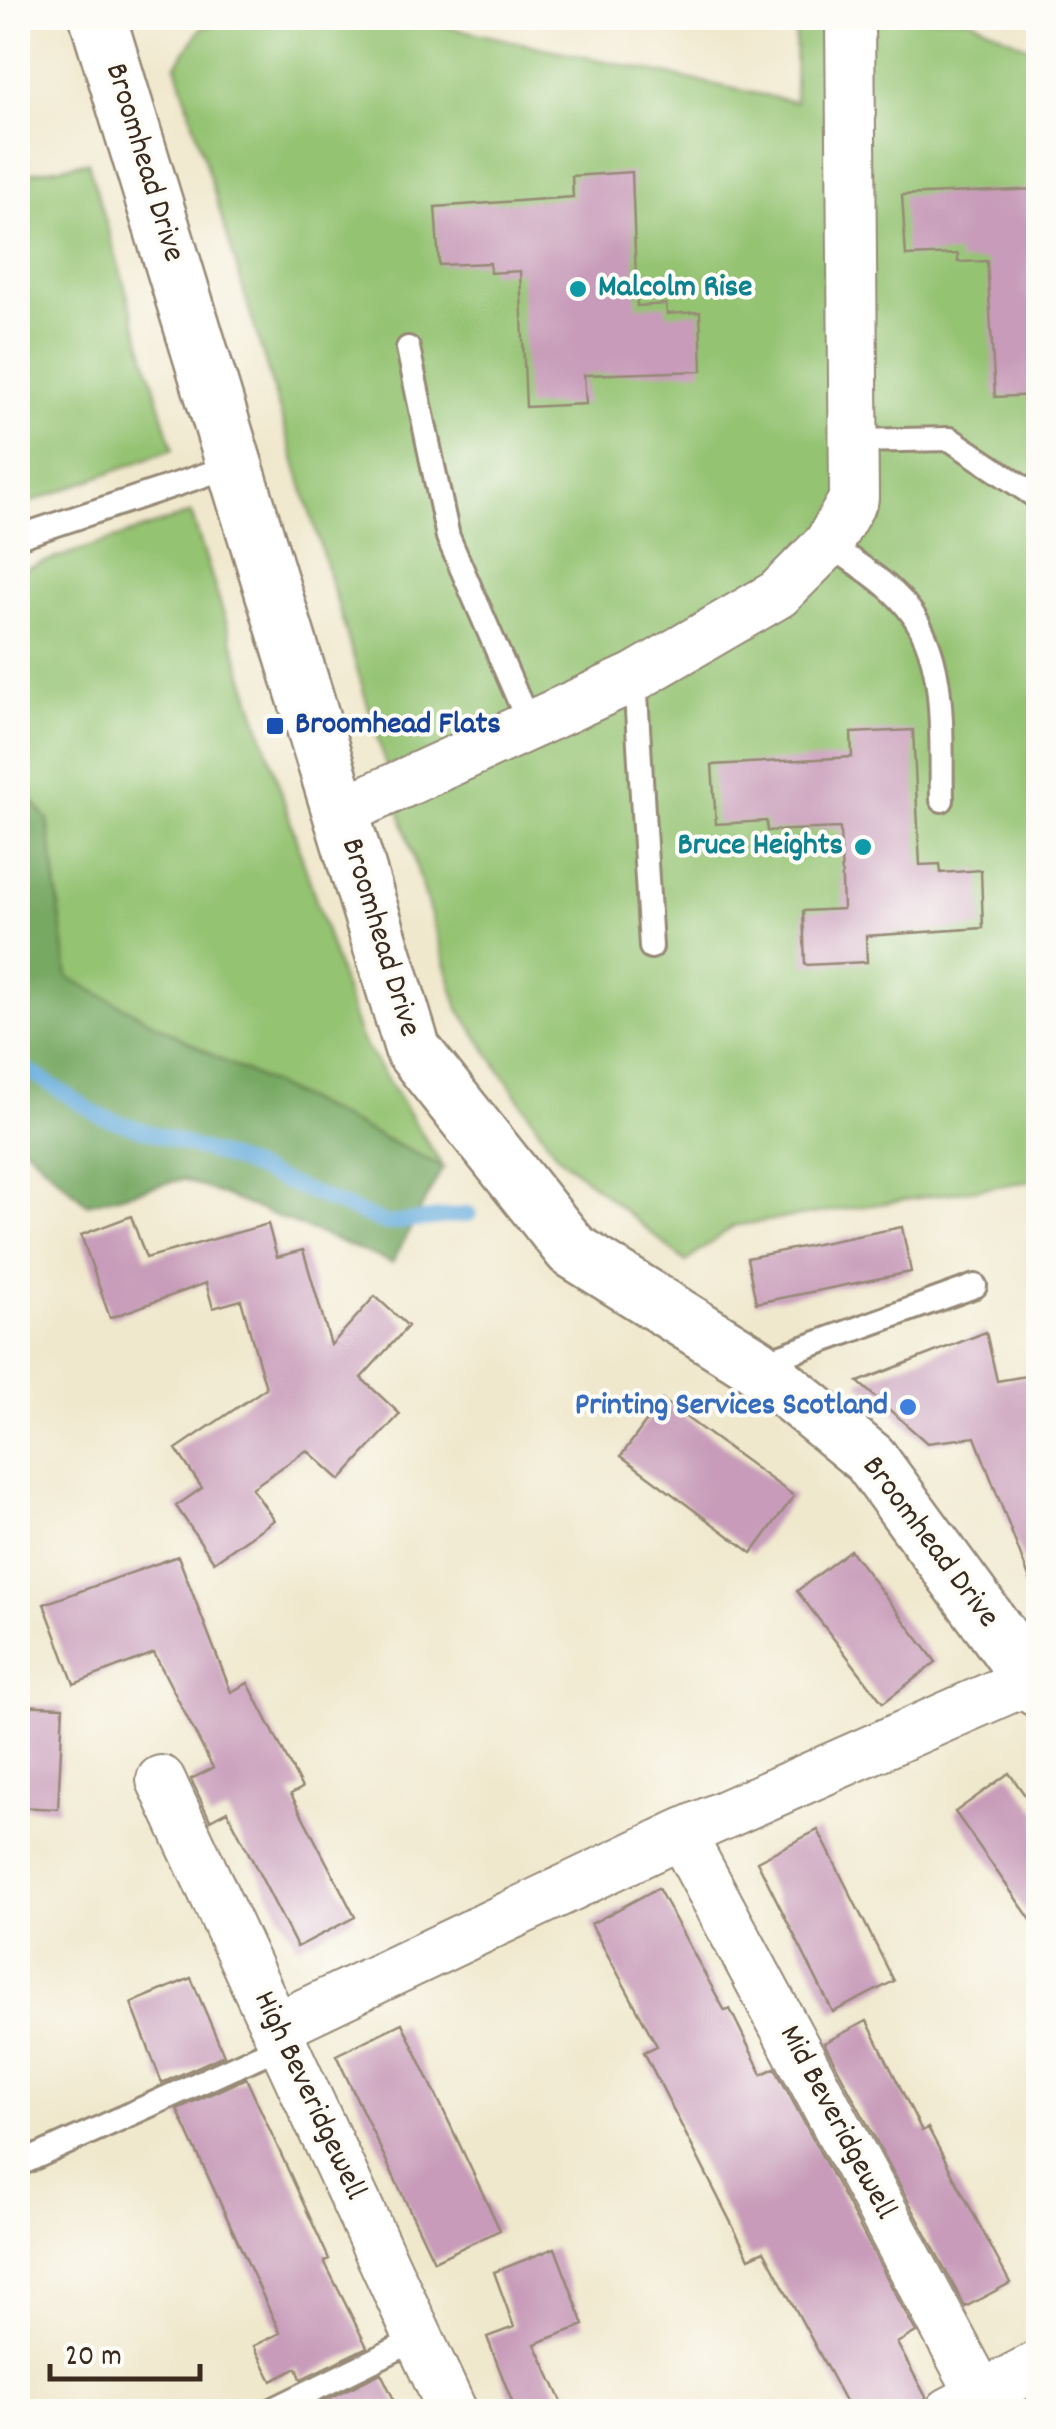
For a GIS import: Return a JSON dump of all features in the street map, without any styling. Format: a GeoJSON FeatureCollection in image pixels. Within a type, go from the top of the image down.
{"type":"FeatureCollection","features":[{"type":"Feature","properties":{"kind":"main road","name":"Broomhead Drive"},"geometry":{"type":"LineString","coordinates":[[98,18],[413,1050],[572,1250],[756,1365],[870,1460],[1035,1684]]}},
{"type":"Feature","properties":{"kind":"street"},"geometry":{"type":"LineString","coordinates":[[341,812],[635,677],[778,594],[828,544],[854,498],[850,18]]}},
{"type":"Feature","properties":{"kind":"street"},"geometry":{"type":"LineString","coordinates":[[281,2035],[682,1834],[1035,1684]]}},
{"type":"Feature","properties":{"kind":"street","name":"High Beveridgewell"},"geometry":{"type":"LineString","coordinates":[[160,1780],[453,2412]]}},
{"type":"Feature","properties":{"kind":"street","name":"Mid Beveridgewell"},"geometry":{"type":"LineString","coordinates":[[682,1834],[974,2406]]}},
{"type":"Feature","properties":{"kind":"street"},"geometry":{"type":"LineString","coordinates":[[974,2406],[1038,2365]]}},
{"type":"Feature","properties":{"kind":"lane"},"geometry":{"type":"LineString","coordinates":[[408,348],[448,538],[530,726]]}},
{"type":"Feature","properties":{"kind":"lane"},"geometry":{"type":"LineString","coordinates":[[855,441],[950,439],[1038,498]]}},
{"type":"Feature","properties":{"kind":"lane"},"geometry":{"type":"LineString","coordinates":[[18,537],[235,465]]}},
{"type":"Feature","properties":{"kind":"lane"},"geometry":{"type":"LineString","coordinates":[[828,544],[872,575],[907,607],[926,639],[939,692],[942,800]]}},
{"type":"Feature","properties":{"kind":"lane"},"geometry":{"type":"LineString","coordinates":[[635,677],[652,947]]}},
{"type":"Feature","properties":{"kind":"lane"},"geometry":{"type":"LineString","coordinates":[[756,1365],[974,1286]]}},
{"type":"Feature","properties":{"kind":"lane"},"geometry":{"type":"LineString","coordinates":[[18,2165],[281,2035]]}},
{"type":"Feature","properties":{"kind":"lane"},"geometry":{"type":"LineString","coordinates":[[268,2412],[419,2338]]}},
{"type":"Feature","properties":{"kind":"green space"},"geometry":{"type":"Polygon","coordinates":[[[254,18],[406,18],[795,102],[796,18],[968,18],[1038,52],[1038,1180],[733,1226],[686,1262],[556,1154],[459,1009],[176,65],[202,27],[254,18]]]}},
{"type":"Feature","properties":{"kind":"green space"},"geometry":{"type":"Polygon","coordinates":[[[88,162],[173,449],[18,507],[18,175],[88,162]]]}},
{"type":"Feature","properties":{"kind":"green space"},"geometry":{"type":"Polygon","coordinates":[[[191,513],[360,1037],[443,1167],[228,1063],[68,977],[48,820],[18,784],[18,571],[191,513]]]}},
{"type":"Feature","properties":{"kind":"green space"},"geometry":{"type":"Polygon","coordinates":[[[18,784],[48,820],[68,977],[228,1063],[443,1167],[392,1263],[183,1179],[87,1204],[18,1141],[18,784]]]}},
{"type":"Feature","properties":{"kind":"building","name":"Malcolm Rise"},"geometry":{"type":"Polygon","coordinates":[[[632,172],[637,306],[666,304],[667,314],[700,312],[702,371],[584,375],[586,404],[526,407],[520,271],[490,273],[490,263],[439,265],[435,207],[573,197],[572,176],[632,172]]]}},
{"type":"Feature","properties":{"kind":"building"},"geometry":{"type":"Polygon","coordinates":[[[1038,189],[1038,395],[995,397],[987,261],[958,262],[958,254],[906,256],[902,195],[1038,189]]]}},
{"type":"Feature","properties":{"kind":"building","name":"Bruce Heights"},"geometry":{"type":"Polygon","coordinates":[[[913,730],[920,865],[940,864],[941,873],[981,870],[983,928],[866,936],[867,962],[805,965],[803,911],[843,909],[840,828],[767,831],[766,821],[716,824],[712,765],[852,757],[851,733],[913,730]]]}},
{"type":"Feature","properties":{"kind":"building"},"geometry":{"type":"Polygon","coordinates":[[[131,1216],[146,1258],[268,1224],[277,1257],[303,1250],[331,1345],[375,1296],[408,1326],[361,1378],[400,1414],[340,1480],[307,1450],[252,1488],[274,1520],[214,1562],[176,1506],[202,1488],[176,1449],[266,1388],[241,1300],[213,1308],[206,1283],[110,1318],[81,1235],[131,1216]]]}},
{"type":"Feature","properties":{"kind":"building"},"geometry":{"type":"Polygon","coordinates":[[[902,1227],[911,1272],[756,1303],[747,1258],[902,1227]]]}},
{"type":"Feature","properties":{"kind":"building"},"geometry":{"type":"Polygon","coordinates":[[[986,1332],[997,1381],[1038,1374],[1038,1593],[975,1437],[927,1443],[858,1382],[986,1332]]]}},
{"type":"Feature","properties":{"kind":"building"},"geometry":{"type":"Polygon","coordinates":[[[662,1400],[794,1496],[752,1553],[621,1456],[662,1400]]]}},
{"type":"Feature","properties":{"kind":"building"},"geometry":{"type":"Polygon","coordinates":[[[850,1550],[936,1662],[883,1703],[797,1591],[850,1550]]]}},
{"type":"Feature","properties":{"kind":"building"},"geometry":{"type":"Polygon","coordinates":[[[178,1556],[231,1692],[248,1683],[302,1788],[291,1794],[355,1917],[297,1947],[227,1811],[210,1820],[191,1779],[213,1768],[154,1653],[74,1684],[44,1604],[178,1556]]]}},
{"type":"Feature","properties":{"kind":"building"},"geometry":{"type":"Polygon","coordinates":[[[18,1705],[63,1707],[58,1809],[18,1807],[18,1705]]]}},
{"type":"Feature","properties":{"kind":"building"},"geometry":{"type":"Polygon","coordinates":[[[1009,1773],[1038,1813],[1038,1930],[955,1812],[1009,1773]]]}},
{"type":"Feature","properties":{"kind":"building"},"geometry":{"type":"Polygon","coordinates":[[[818,1830],[894,1981],[833,2012],[757,1861],[818,1830]]]}},
{"type":"Feature","properties":{"kind":"building"},"geometry":{"type":"Polygon","coordinates":[[[658,1888],[725,2011],[730,2009],[762,2074],[775,2068],[916,2332],[897,2343],[926,2397],[922,2412],[851,2412],[764,2251],[749,2258],[644,2052],[657,2046],[591,1924],[658,1888]]]}},
{"type":"Feature","properties":{"kind":"building"},"geometry":{"type":"Polygon","coordinates":[[[191,1978],[224,2055],[162,2083],[131,2003],[191,1978]]]}},
{"type":"Feature","properties":{"kind":"building"},"geometry":{"type":"Polygon","coordinates":[[[867,2021],[922,2131],[928,2128],[1010,2283],[965,2307],[824,2043],[867,2021]]]}},
{"type":"Feature","properties":{"kind":"building"},"geometry":{"type":"Polygon","coordinates":[[[402,2023],[500,2230],[434,2261],[336,2055],[402,2023]]]}},
{"type":"Feature","properties":{"kind":"building"},"geometry":{"type":"Polygon","coordinates":[[[246,2078],[329,2259],[324,2261],[367,2347],[301,2379],[297,2368],[272,2381],[254,2346],[280,2333],[177,2109],[246,2078]]]}},
{"type":"Feature","properties":{"kind":"building"},"geometry":{"type":"Polygon","coordinates":[[[555,2248],[584,2325],[535,2344],[567,2412],[516,2412],[487,2337],[514,2327],[494,2272],[555,2248]]]}},
{"type":"Feature","properties":{"kind":"building"},"geometry":{"type":"Polygon","coordinates":[[[381,2373],[400,2412],[316,2412],[314,2406],[381,2373]]]}},
{"type":"Feature","properties":{"kind":"waterway"},"geometry":{"type":"LineString","coordinates":[[18,1064],[100,1116],[228,1158],[386,1224],[469,1214]]}},
{"type":"Feature","properties":{"kind":"place","name":"Malcolm Rise"},"geometry":{"type":"Point","coordinates":[578,289]}},
{"type":"Feature","properties":{"kind":"place","name":"Broomhead Flats"},"geometry":{"type":"Point","coordinates":[275,726]}},
{"type":"Feature","properties":{"kind":"place","name":"Bruce Heights"},"geometry":{"type":"Point","coordinates":[863,847]}},
{"type":"Feature","properties":{"kind":"place","name":"Printing Services Scotland"},"geometry":{"type":"Point","coordinates":[908,1407]}}]}
